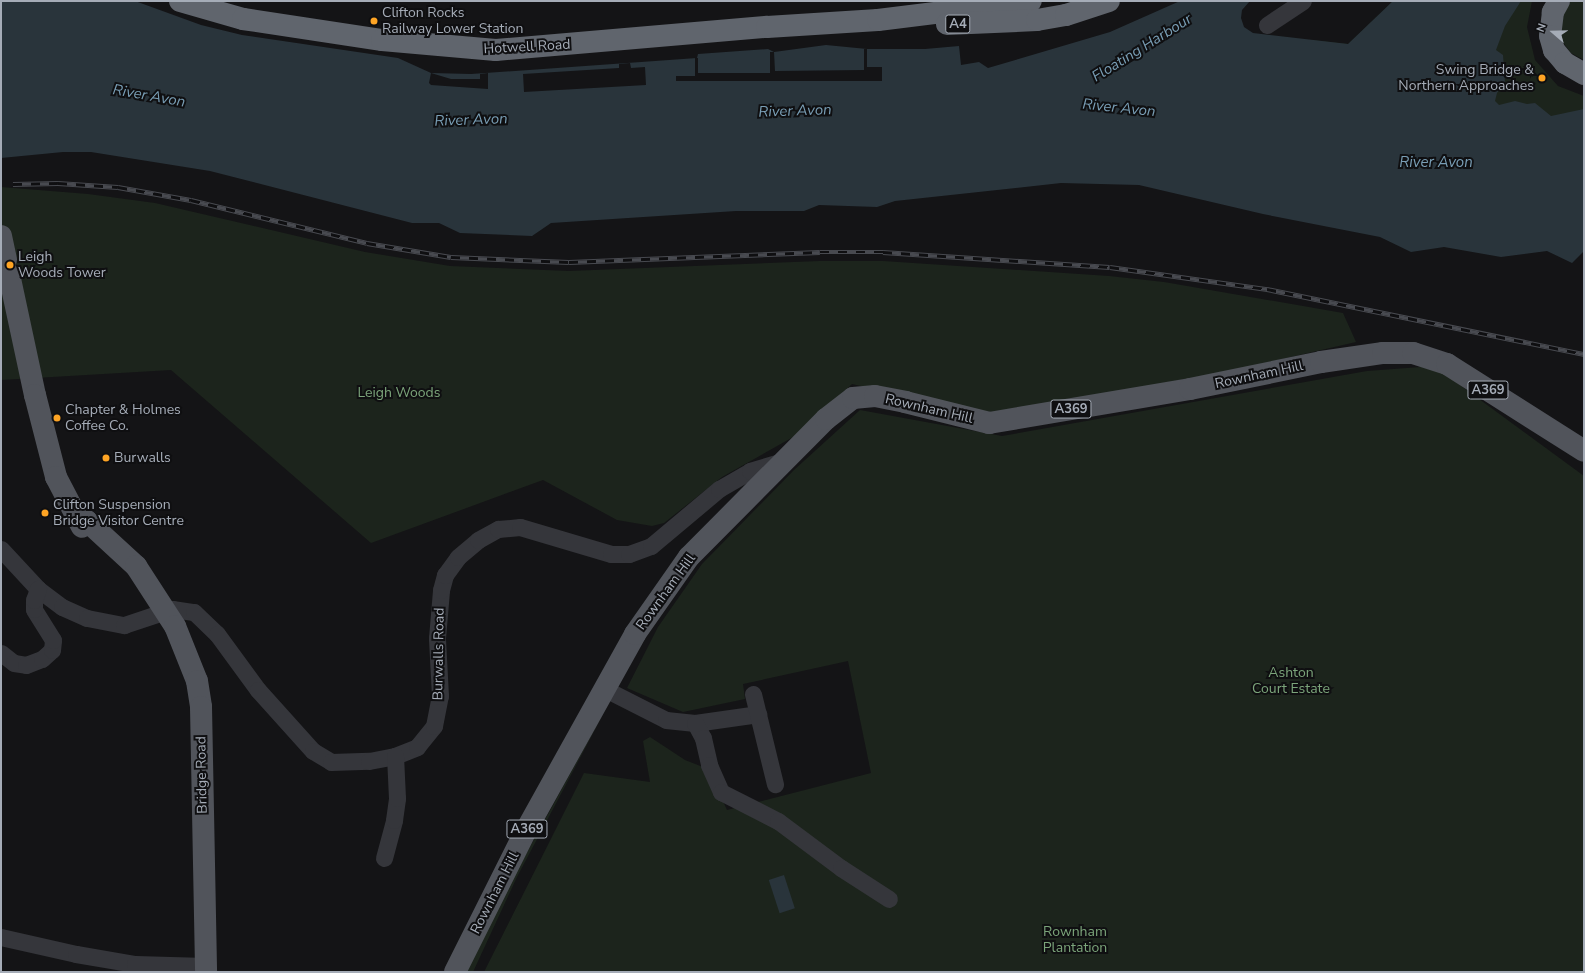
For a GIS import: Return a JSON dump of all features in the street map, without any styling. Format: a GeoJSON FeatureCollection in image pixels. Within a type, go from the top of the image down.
{"type":"FeatureCollection","features":[{"type":"Feature","properties":{"kind":"highway","name":"Hotwell Road"},"geometry":{"type":"LineString","coordinates":[[180,1],[204,10],[250,20],[382,40],[496,50],[767,27],[878,20],[1031,1]]}},
{"type":"Feature","properties":{"kind":"highway","name":"Hotwell Road"},"geometry":{"type":"LineString","coordinates":[[878,20],[964,24],[1037,20],[1066,15],[1109,1]]}},
{"type":"Feature","properties":{"kind":"highway"},"geometry":{"type":"LineString","coordinates":[[1559,1],[1553,12],[1550,36],[1554,50],[1565,63],[1584,74]]}},
{"type":"Feature","properties":{"kind":"main road","name":"Bridge Road"},"geometry":{"type":"LineString","coordinates":[[1,236],[26,355],[54,470],[71,508],[136,566],[167,610],[191,659],[200,694],[206,969]]}},
{"type":"Feature","properties":{"kind":"main road","name":"Rownham Hill"},"geometry":{"type":"LineString","coordinates":[[455,972],[525,832],[606,689],[635,634],[689,557],[826,418],[853,398],[876,396],[898,400],[989,423],[1383,353],[1413,353],[1447,364],[1584,450]]}},
{"type":"Feature","properties":{"kind":"street"},"geometry":{"type":"LineString","coordinates":[[1267,25],[1303,1]]}},
{"type":"Feature","properties":{"kind":"street","name":"Burwalls Road"},"geometry":{"type":"LineString","coordinates":[[1,549],[38,589],[70,611],[109,624],[131,624],[167,610],[189,609],[199,615],[217,634],[258,690],[313,751],[327,761],[368,761],[395,756],[420,745],[434,726],[440,696],[437,638],[441,590],[445,575],[458,557],[478,540],[498,529],[520,527],[611,554],[629,554],[651,546],[719,489],[750,471],[783,461]]}},
{"type":"Feature","properties":{"kind":"street"},"geometry":{"type":"LineString","coordinates":[[3,660],[26,665],[42,659],[52,650],[53,640],[34,609],[34,600],[38,589]]}},
{"type":"Feature","properties":{"kind":"street"},"geometry":{"type":"LineString","coordinates":[[606,689],[666,720],[695,722],[758,714]]}},
{"type":"Feature","properties":{"kind":"street"},"geometry":{"type":"LineString","coordinates":[[753,694],[774,784]]}},
{"type":"Feature","properties":{"kind":"street"},"geometry":{"type":"LineString","coordinates":[[695,722],[703,738],[709,764],[721,792],[778,821],[841,868],[889,899]]}},
{"type":"Feature","properties":{"kind":"street"},"geometry":{"type":"LineString","coordinates":[[384,858],[394,820],[397,798],[395,756]]}},
{"type":"Feature","properties":{"kind":"street"},"geometry":{"type":"LineString","coordinates":[[1,937],[76,954],[135,964],[206,969]]}},
{"type":"Feature","properties":{"kind":"green space"},"geometry":{"type":"Polygon","coordinates":[[[1393,1],[1532,1],[1527,27],[1535,60],[1558,86],[1584,96],[1584,157],[1312,40],[1348,44],[1393,1]]]}},
{"type":"Feature","properties":{"kind":"green space"},"geometry":{"type":"Polygon","coordinates":[[[1571,1],[1584,1],[1584,60],[1571,53],[1562,41],[1560,29],[1565,10],[1571,1]]]}},
{"type":"Feature","properties":{"kind":"green space","name":"Leigh Woods"},"geometry":{"type":"Polygon","coordinates":[[[1,187],[88,194],[155,203],[365,252],[450,266],[569,271],[820,261],[883,261],[1109,276],[1164,282],[1343,313],[1356,342],[1230,371],[989,415],[852,384],[802,432],[722,477],[664,523],[652,526],[617,520],[543,480],[371,543],[171,370],[1,380],[1,187]]]}},
{"type":"Feature","properties":{"kind":"green space","name":"Ashton Court Estate"},"geometry":{"type":"Polygon","coordinates":[[[1434,366],[1584,476],[1584,972],[484,972],[584,773],[650,782],[643,741],[650,737],[685,760],[708,769],[727,810],[871,773],[848,661],[743,684],[745,699],[683,712],[627,688],[658,627],[702,564],[794,470],[860,410],[1002,436],[1367,371],[1434,366]]]}},
{"type":"Feature","properties":{"kind":"green space"},"geometry":{"type":"Polygon","coordinates":[[[607,707],[517,877],[473,972],[461,972],[607,707]]]}},
{"type":"Feature","properties":{"kind":"water"},"geometry":{"type":"Polygon","coordinates":[[[1,1],[135,1],[201,25],[242,35],[398,58],[431,73],[471,74],[697,58],[698,54],[768,49],[774,52],[826,45],[867,49],[925,49],[959,46],[961,65],[979,62],[988,68],[1110,32],[1180,1],[1250,1],[1242,10],[1241,18],[1244,27],[1253,33],[1348,44],[1393,1],[1521,1],[1505,26],[1496,50],[1503,55],[1505,82],[1497,93],[1495,101],[1499,105],[1515,101],[1527,104],[1535,103],[1551,116],[1584,109],[1584,251],[1572,263],[1547,251],[1501,257],[1444,247],[1411,252],[1380,237],[1263,214],[1139,185],[1061,183],[895,201],[877,207],[819,205],[804,211],[736,211],[551,223],[532,236],[460,233],[439,223],[412,223],[210,171],[91,152],[63,152],[1,158],[1,1]]]}},
{"type":"Feature","properties":{"kind":"water"},"geometry":{"type":"Polygon","coordinates":[[[784,875],[795,908],[780,913],[769,880],[784,875]]]}},
{"type":"Feature","properties":{"kind":"pier"},"geometry":{"type":"Polygon","coordinates":[[[864,49],[867,49],[867,67],[882,67],[882,81],[676,81],[676,76],[695,76],[695,58],[698,58],[698,73],[770,73],[770,52],[774,52],[775,71],[864,70],[864,49]]]}},
{"type":"Feature","properties":{"kind":"pier"},"geometry":{"type":"Polygon","coordinates":[[[630,63],[631,68],[645,67],[646,85],[524,92],[523,74],[619,68],[619,64],[630,63]]]}},
{"type":"Feature","properties":{"kind":"pier"},"geometry":{"type":"Polygon","coordinates":[[[431,73],[451,79],[480,79],[480,74],[488,73],[488,89],[431,85],[429,83],[431,73]]]}},
{"type":"Feature","properties":{"kind":"railway"},"geometry":{"type":"LineString","coordinates":[[13,184],[58,183],[118,187],[191,200],[367,243],[451,257],[569,262],[820,252],[883,252],[1110,267],[1267,289],[1584,354]]}},
{"type":"Feature","properties":{"kind":"place","name":"Clifton Rocks Railway Lower Station"},"geometry":{"type":"Point","coordinates":[374,21]}},
{"type":"Feature","properties":{"kind":"place","name":"Swing Bridge & Northern Approaches"},"geometry":{"type":"Point","coordinates":[1542,78]}},
{"type":"Feature","properties":{"kind":"place","name":"Leigh Woods Tower"},"geometry":{"type":"Point","coordinates":[10,265]}},
{"type":"Feature","properties":{"kind":"place","name":"Chapter & Holmes Coffee Co."},"geometry":{"type":"Point","coordinates":[57,418]}},
{"type":"Feature","properties":{"kind":"place","name":"Burwalls"},"geometry":{"type":"Point","coordinates":[106,458]}},
{"type":"Feature","properties":{"kind":"place","name":"Clifton Suspension Bridge Visitor Centre"},"geometry":{"type":"Point","coordinates":[45,513]}},
{"type":"Feature","properties":{"kind":"water label","name":"Floating Harbour"},"geometry":{"type":"Point","coordinates":[1142,48]}},
{"type":"Feature","properties":{"kind":"water label","name":"River Avon"},"geometry":{"type":"Point","coordinates":[149,96]}},
{"type":"Feature","properties":{"kind":"water label","name":"River Avon"},"geometry":{"type":"Point","coordinates":[1119,108]}},
{"type":"Feature","properties":{"kind":"water label","name":"River Avon"},"geometry":{"type":"Point","coordinates":[795,111]}},
{"type":"Feature","properties":{"kind":"water label","name":"River Avon"},"geometry":{"type":"Point","coordinates":[471,120]}},
{"type":"Feature","properties":{"kind":"water label","name":"River Avon"},"geometry":{"type":"Point","coordinates":[1436,163]}},
{"type":"Feature","properties":{"kind":"park label","name":"Rownham Plantation"},"geometry":{"type":"Point","coordinates":[1075,940]}}]}
